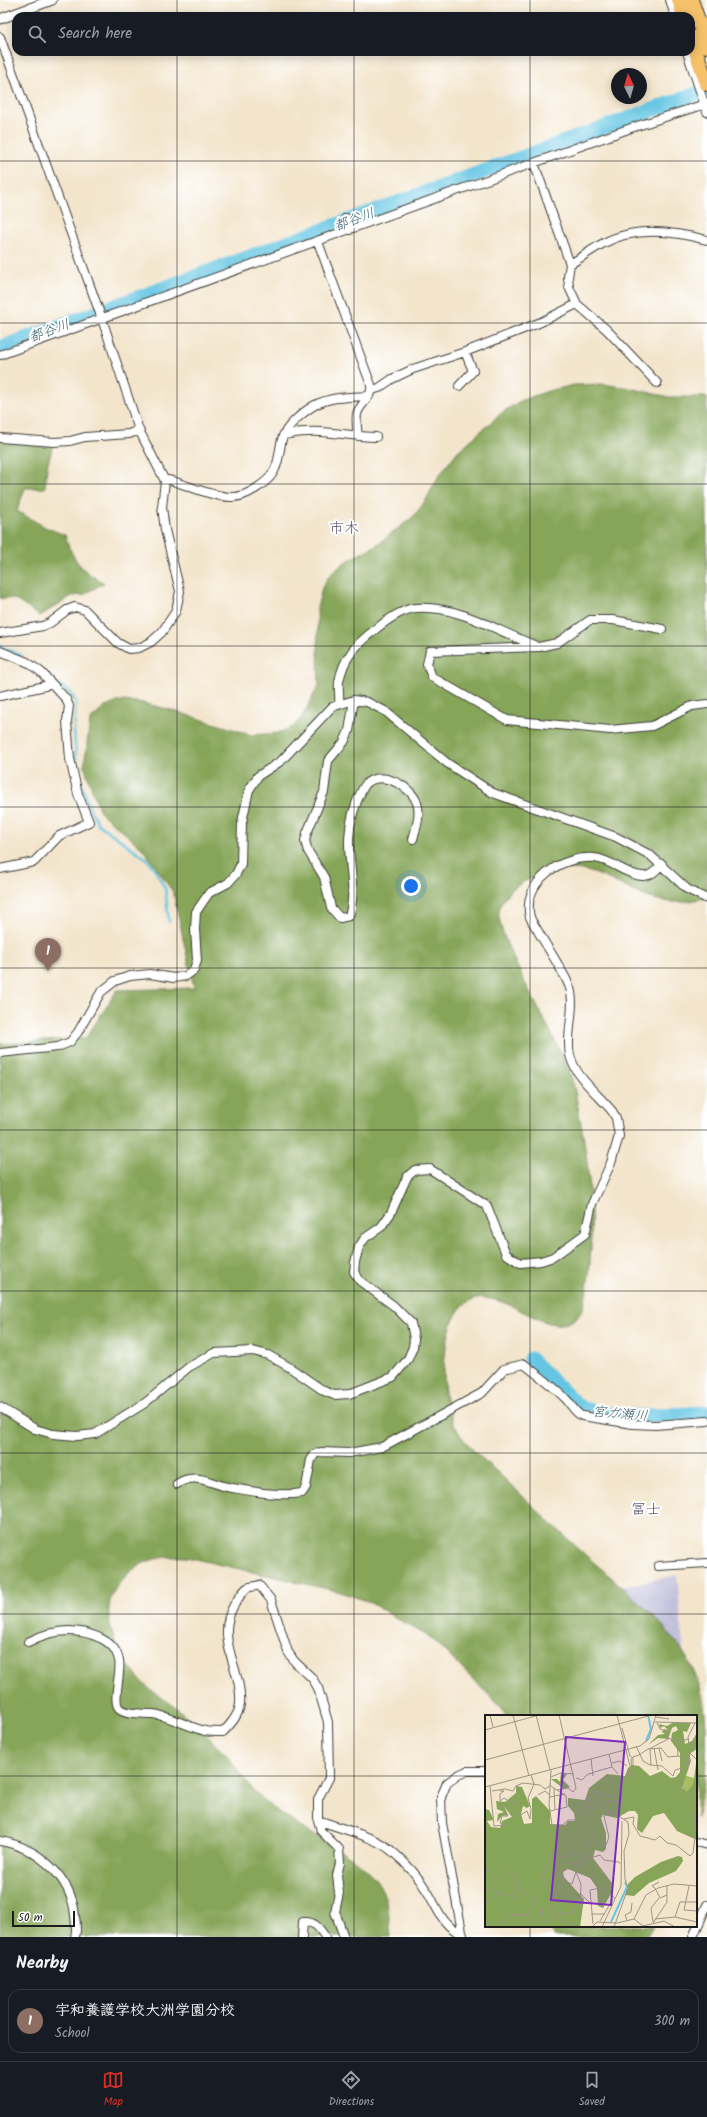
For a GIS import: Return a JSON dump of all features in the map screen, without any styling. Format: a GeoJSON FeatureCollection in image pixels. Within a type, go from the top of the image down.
{"type":"FeatureCollection","features":[{"type":"Feature","properties":{"kind":"highway"},"geometry":{"type":"LineString","coordinates":[[679,0],[683,12]]}},
{"type":"Feature","properties":{"kind":"highway"},"geometry":{"type":"LineString","coordinates":[[691,0],[707,46]]}},
{"type":"Feature","properties":{"kind":"highway"},"geometry":{"type":"LineString","coordinates":[[695,49],[707,84]]}},
{"type":"Feature","properties":{"kind":"street"},"geometry":{"type":"LineString","coordinates":[[19,12],[52,0]]}},
{"type":"Feature","properties":{"kind":"street"},"geometry":{"type":"LineString","coordinates":[[670,0],[674,12]]}},
{"type":"Feature","properties":{"kind":"street"},"geometry":{"type":"LineString","coordinates":[[0,19],[12,15]]}},
{"type":"Feature","properties":{"kind":"street"},"geometry":{"type":"LineString","coordinates":[[0,37],[100,314],[139,430],[165,480],[162,507],[164,522],[180,591],[176,611],[162,632],[151,642],[139,648],[129,649],[118,643],[85,610],[76,607],[67,610],[50,623],[43,626],[0,633]]}},
{"type":"Feature","properties":{"kind":"street"},"geometry":{"type":"LineString","coordinates":[[0,355],[100,314],[318,242],[350,228],[631,128],[706,106],[688,56]]}},
{"type":"Feature","properties":{"kind":"street"},"geometry":{"type":"LineString","coordinates":[[534,163],[570,264],[568,277],[569,287],[577,304],[607,330],[657,383]]}},
{"type":"Feature","properties":{"kind":"street"},"geometry":{"type":"LineString","coordinates":[[346,218],[350,228]]}},
{"type":"Feature","properties":{"kind":"street"},"geometry":{"type":"LineString","coordinates":[[570,264],[601,244],[623,235],[671,232],[707,240]]}},
{"type":"Feature","properties":{"kind":"street"},"geometry":{"type":"LineString","coordinates":[[318,242],[370,393]]}},
{"type":"Feature","properties":{"kind":"street"},"geometry":{"type":"LineString","coordinates":[[165,480],[170,480],[207,493],[232,497],[241,496],[253,491],[275,471],[283,435],[305,412],[315,405],[331,399],[370,393],[392,379],[413,369],[465,352],[541,322],[577,304]]}},
{"type":"Feature","properties":{"kind":"street"},"geometry":{"type":"LineString","coordinates":[[459,386],[473,371],[465,352]]}},
{"type":"Feature","properties":{"kind":"street"},"geometry":{"type":"LineString","coordinates":[[358,436],[357,414],[370,393]]}},
{"type":"Feature","properties":{"kind":"street"},"geometry":{"type":"LineString","coordinates":[[0,438],[54,442],[70,441],[85,437],[129,434],[139,430]]}},
{"type":"Feature","properties":{"kind":"street"},"geometry":{"type":"LineString","coordinates":[[283,435],[309,430],[376,437]]}},
{"type":"Feature","properties":{"kind":"street"},"geometry":{"type":"LineString","coordinates":[[339,704],[339,684],[343,666],[348,655],[360,640],[382,624],[401,612],[415,608],[432,609],[465,615],[539,647]]}},
{"type":"Feature","properties":{"kind":"street"},"geometry":{"type":"LineString","coordinates":[[662,629],[613,620],[590,620],[557,643],[539,647],[435,650],[430,651],[427,664],[432,677],[508,720],[523,723],[610,730],[624,729],[652,726],[692,706],[707,704]]}},
{"type":"Feature","properties":{"kind":"street"},"geometry":{"type":"LineString","coordinates":[[0,651],[27,662],[50,682],[66,699],[69,706],[67,721],[70,759],[78,794],[89,822],[59,836],[34,862],[0,869]]}},
{"type":"Feature","properties":{"kind":"street"},"geometry":{"type":"LineString","coordinates":[[0,696],[45,686],[50,682]]}},
{"type":"Feature","properties":{"kind":"street"},"geometry":{"type":"LineString","coordinates":[[354,700],[349,731],[344,742],[328,761],[324,792],[307,833],[306,841],[308,851],[324,876],[331,908],[335,914],[340,918],[349,916],[353,903],[349,837],[354,807],[364,786],[373,780],[388,779],[400,782],[412,792],[417,803],[418,821],[413,839]]}},
{"type":"Feature","properties":{"kind":"street"},"geometry":{"type":"LineString","coordinates":[[0,1053],[58,1047],[70,1042],[78,1032],[101,992],[115,981],[130,976],[150,974],[174,978],[186,976],[194,970],[196,960],[196,912],[209,893],[228,882],[236,874],[241,864],[242,822],[249,790],[258,776],[281,761],[332,707],[354,700],[367,702],[385,711],[447,763],[494,793],[616,837],[650,855],[662,864],[687,889],[707,899]]}},
{"type":"Feature","properties":{"kind":"street"},"geometry":{"type":"LineString","coordinates":[[0,1407],[35,1429],[53,1434],[77,1436],[95,1434],[144,1403],[189,1367],[214,1353],[253,1350],[268,1355],[289,1367],[324,1392],[334,1395],[349,1394],[393,1377],[408,1359],[413,1347],[411,1323],[394,1306],[360,1281],[354,1272],[355,1262],[359,1247],[365,1238],[381,1227],[388,1218],[407,1177],[415,1170],[430,1169],[487,1206],[506,1254],[520,1262],[541,1261],[553,1257],[585,1234],[592,1204],[611,1163],[619,1136],[616,1118],[612,1110],[582,1078],[570,1056],[568,1038],[572,1012],[569,985],[530,918],[530,900],[542,877],[552,869],[577,860],[594,858],[608,861],[642,876],[651,875],[662,864]]}},
{"type":"Feature","properties":{"kind":"street"},"geometry":{"type":"LineString","coordinates":[[177,1484],[184,1479],[200,1479],[245,1490],[292,1494],[302,1493],[306,1487],[311,1460],[314,1454],[321,1452],[349,1453],[382,1447],[482,1393],[504,1369],[519,1364],[524,1364],[543,1379],[566,1399],[576,1413],[582,1416],[633,1424],[655,1425],[707,1421]]}},
{"type":"Feature","properties":{"kind":"street"},"geometry":{"type":"LineString","coordinates":[[658,1566],[707,1564]]}},
{"type":"Feature","properties":{"kind":"street"},"geometry":{"type":"LineString","coordinates":[[28,1642],[41,1635],[72,1630],[88,1632],[109,1642],[116,1650],[119,1661],[120,1679],[115,1698],[116,1704],[120,1709],[136,1714],[154,1714],[206,1732],[223,1732],[234,1720],[240,1704],[238,1682],[228,1650],[227,1629],[231,1611],[239,1597],[248,1587],[259,1584],[271,1600],[288,1652],[295,1662],[312,1678],[318,1688],[328,1722],[329,1778],[318,1800],[318,1820],[321,1831],[339,1849],[340,1863],[337,1875],[338,1893],[335,1912],[344,1937]]}},
{"type":"Feature","properties":{"kind":"street"},"geometry":{"type":"LineString","coordinates":[[463,1936],[442,1823],[441,1797],[447,1783],[458,1775],[467,1772],[485,1771]]}},
{"type":"Feature","properties":{"kind":"street"},"geometry":{"type":"LineString","coordinates":[[318,1820],[378,1841],[393,1852],[412,1870],[423,1885],[444,1922],[454,1931],[463,1936]]}},
{"type":"Feature","properties":{"kind":"street"},"geometry":{"type":"LineString","coordinates":[[0,1840],[28,1849],[58,1874],[69,1888],[74,1904],[77,1932],[75,1937]]}},
{"type":"Feature","properties":{"kind":"street"},"geometry":{"type":"LineString","coordinates":[[697,1842],[707,1845]]}},
{"type":"Feature","properties":{"kind":"street"},"geometry":{"type":"LineString","coordinates":[[693,1937],[707,1904]]}},
{"type":"Feature","properties":{"kind":"street"},"geometry":{"type":"LineString","coordinates":[[302,1937],[303,1922],[310,1922],[317,1925],[325,1937]]}},
{"type":"Feature","properties":{"kind":"shaded area"},"geometry":{"type":"Polygon","coordinates":[[[677,1575],[687,1693],[613,1589],[677,1575]]]}},
{"type":"Feature","properties":{"kind":"green space"},"geometry":{"type":"Polygon","coordinates":[[[601,384],[625,387],[669,397],[707,397],[707,897],[681,902],[655,899],[639,894],[596,874],[581,870],[564,869],[531,878],[510,891],[501,904],[499,911],[500,924],[506,942],[572,1078],[584,1142],[590,1187],[591,1256],[584,1306],[579,1315],[566,1323],[555,1324],[546,1322],[497,1300],[476,1299],[465,1304],[457,1313],[451,1326],[447,1342],[444,1374],[445,1388],[452,1420],[459,1434],[465,1441],[479,1456],[569,1540],[641,1604],[673,1638],[686,1657],[696,1677],[705,1709],[705,1772],[702,1795],[697,1813],[697,1715],[506,1715],[502,1708],[431,1638],[367,1601],[337,1591],[186,1557],[165,1557],[148,1561],[133,1570],[118,1585],[111,1597],[109,1610],[110,1623],[114,1637],[127,1663],[148,1688],[178,1709],[215,1743],[230,1759],[250,1787],[261,1798],[278,1812],[353,1858],[372,1875],[385,1896],[391,1937],[0,1937],[0,1044],[86,1038],[117,990],[194,988],[173,892],[143,849],[100,812],[84,766],[90,720],[105,707],[120,701],[138,702],[168,709],[252,735],[278,733],[293,727],[302,717],[319,685],[317,608],[322,588],[328,577],[345,562],[378,544],[414,516],[426,500],[438,477],[457,452],[504,411],[522,400],[548,391],[574,385],[601,384]]]}},
{"type":"Feature","properties":{"kind":"green space"},"geometry":{"type":"Polygon","coordinates":[[[0,438],[54,442],[47,467],[45,488],[25,488],[17,511],[47,528],[65,535],[71,551],[79,564],[89,574],[104,583],[83,595],[72,596],[40,616],[14,599],[0,598],[0,438]]]}},
{"type":"Feature","properties":{"kind":"green space"},"geometry":{"type":"Polygon","coordinates":[[[551,1927],[653,1927],[647,1937],[553,1937],[551,1927]]]}},
{"type":"Feature","properties":{"kind":"waterway","name":"都谷川"},"geometry":{"type":"LineString","coordinates":[[0,348],[707,90]]}},
{"type":"Feature","properties":{"kind":"waterway"},"geometry":{"type":"LineString","coordinates":[[0,646],[22,656]]}},
{"type":"Feature","properties":{"kind":"waterway"},"geometry":{"type":"LineString","coordinates":[[50,677],[71,694],[76,702],[74,730],[76,758],[82,786],[90,809],[98,824],[147,859],[155,870],[165,888],[169,922]]}},
{"type":"Feature","properties":{"kind":"waterway","name":"宮ガ瀬川"},"geometry":{"type":"LineString","coordinates":[[530,1359],[580,1408],[596,1413],[634,1417],[707,1413]]}},
{"type":"Feature","properties":{"kind":"place","name":"宇和養護学校大洲学園分校"},"geometry":{"type":"Point","coordinates":[48,971]}},
{"type":"Feature","properties":{"kind":"district","name":"市木"},"geometry":{"type":"Point","coordinates":[344,528]}},
{"type":"Feature","properties":{"kind":"district","name":"冨士"},"geometry":{"type":"Point","coordinates":[646,1509]}}]}
